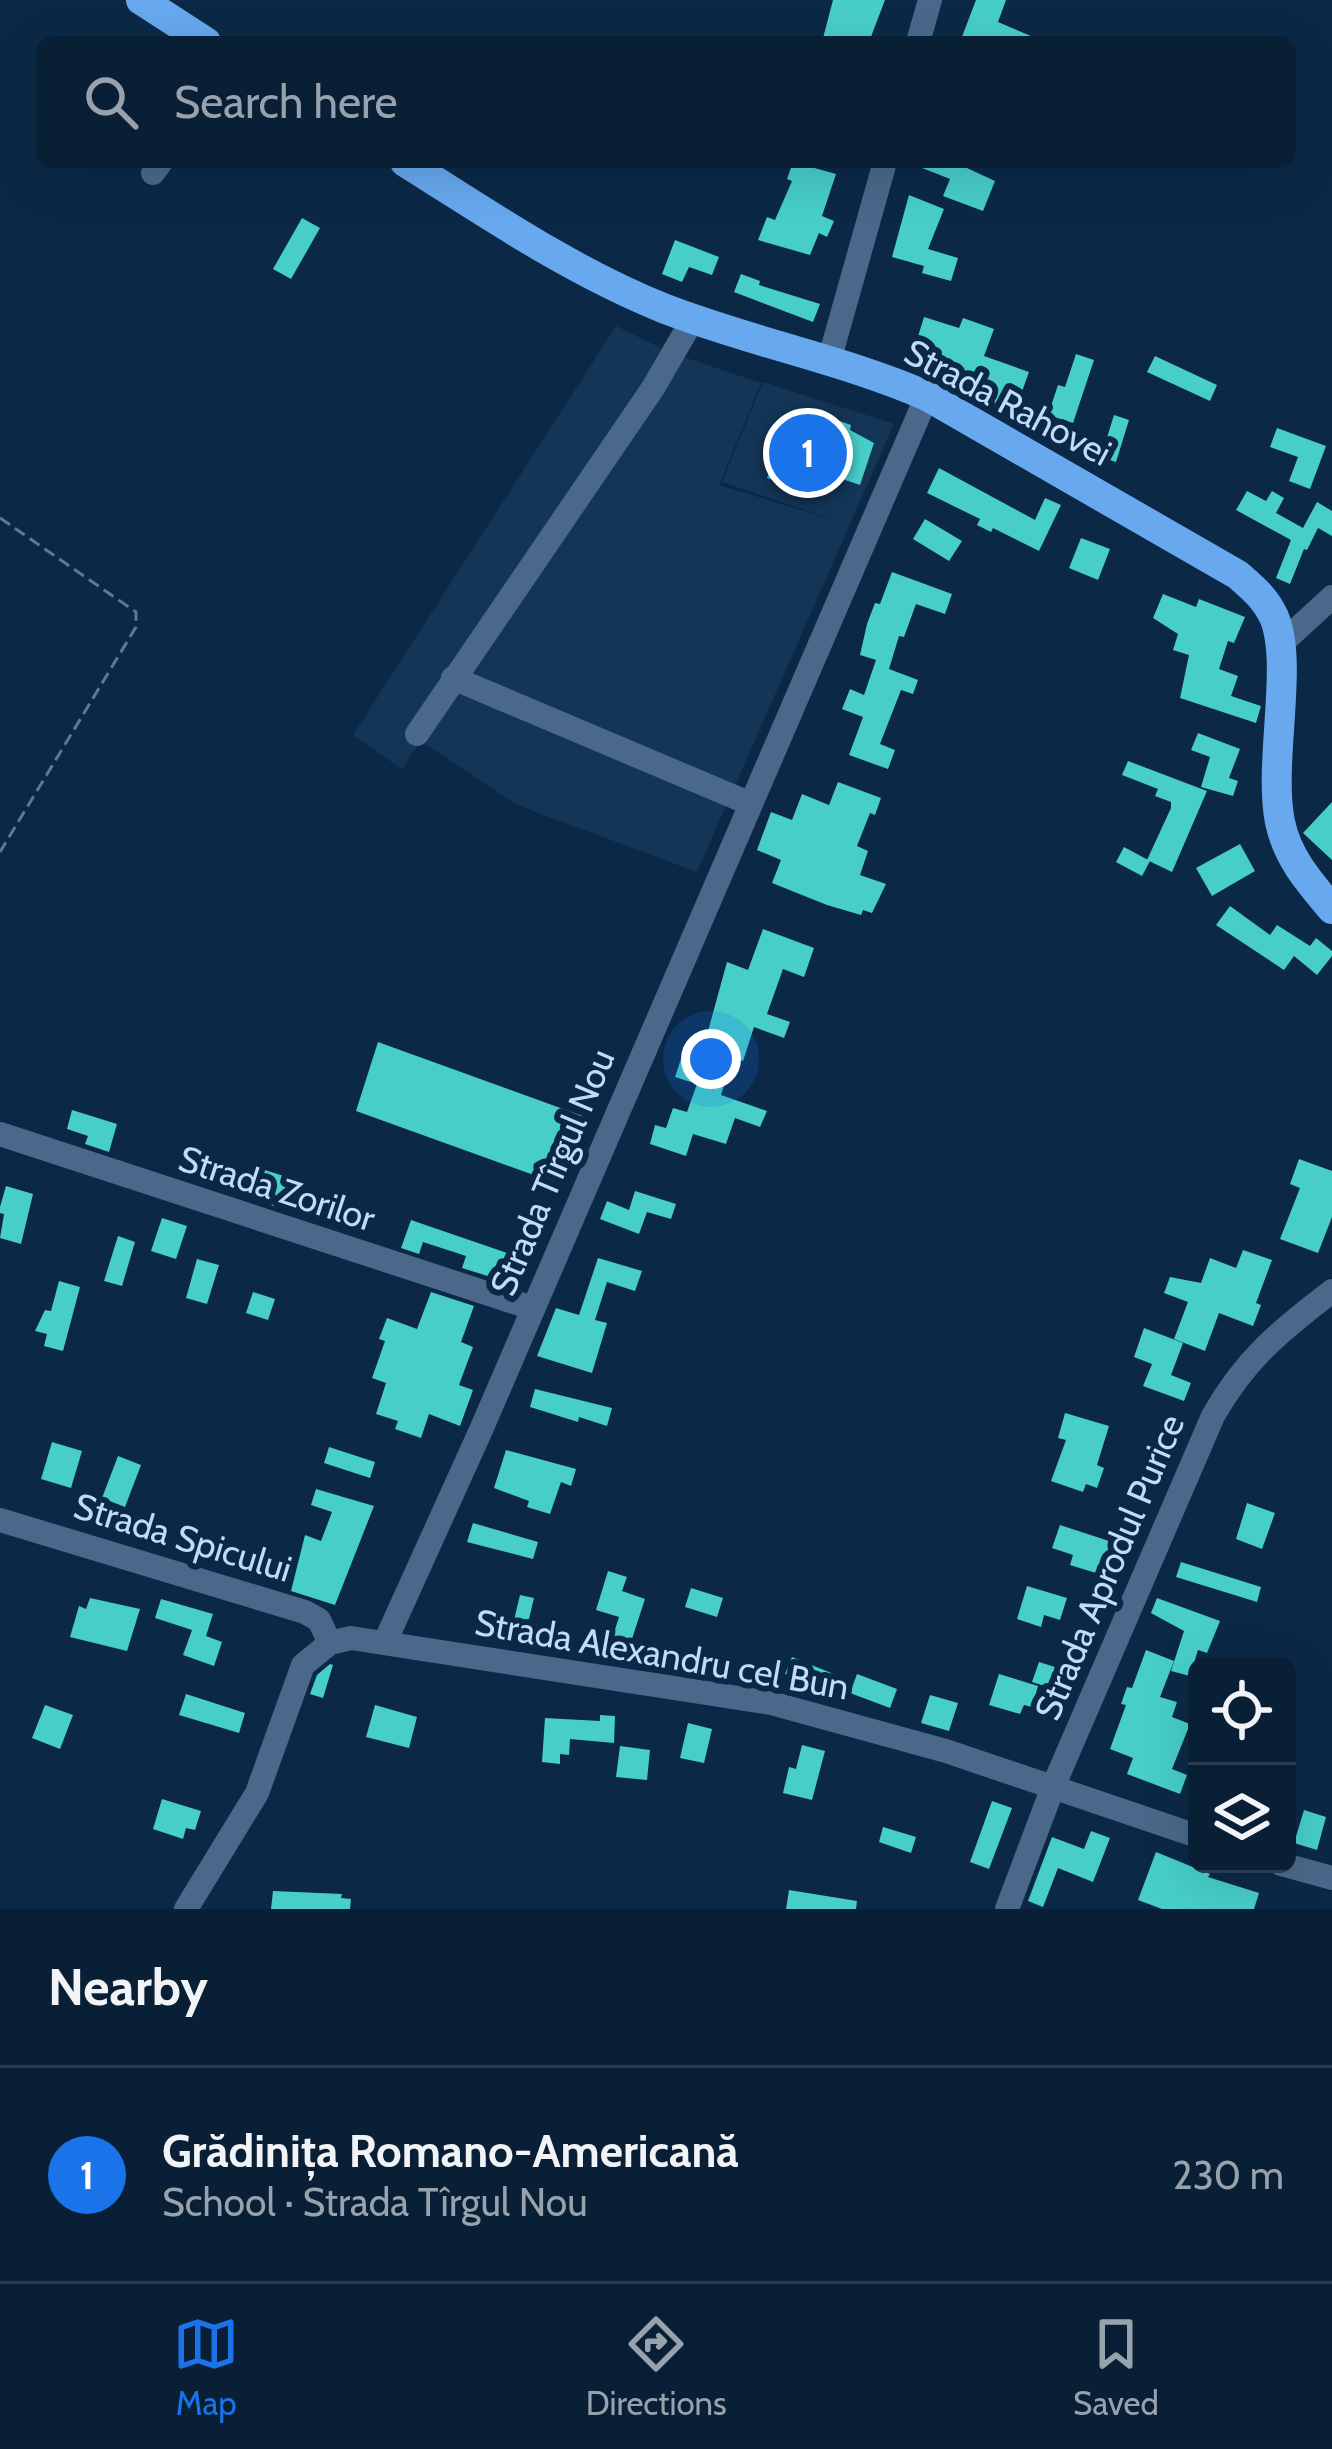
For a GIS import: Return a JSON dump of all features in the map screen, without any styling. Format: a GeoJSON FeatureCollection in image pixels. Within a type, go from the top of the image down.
{"type":"FeatureCollection","features":[{"type":"Feature","properties":{"kind":"main road"},"geometry":{"type":"LineString","coordinates":[[141,0],[197,36]]}},
{"type":"Feature","properties":{"kind":"main road","name":"Strada Rahovei"},"geometry":{"type":"LineString","coordinates":[[415,168],[584,271],[693,319],[927,396],[1238,575],[1262,595],[1281,644],[1275,771],[1280,821],[1290,854],[1332,909]]}},
{"type":"Feature","properties":{"kind":"street"},"geometry":{"type":"LineString","coordinates":[[920,36],[930,0]]}},
{"type":"Feature","properties":{"kind":"street"},"geometry":{"type":"LineString","coordinates":[[830,362],[883,168]]}},
{"type":"Feature","properties":{"kind":"street"},"geometry":{"type":"LineString","coordinates":[[417,734],[653,388],[693,319]]}},
{"type":"Feature","properties":{"kind":"street","name":"Strada Tîrgul Nou"},"geometry":{"type":"LineString","coordinates":[[385,1642],[927,396]]}},
{"type":"Feature","properties":{"kind":"street"},"geometry":{"type":"LineString","coordinates":[[1281,644],[1332,598]]}},
{"type":"Feature","properties":{"kind":"street"},"geometry":{"type":"LineString","coordinates":[[453,678],[751,804]]}},
{"type":"Feature","properties":{"kind":"street","name":"Strada Zorilor"},"geometry":{"type":"LineString","coordinates":[[0,1134],[532,1308]]}},
{"type":"Feature","properties":{"kind":"street","name":"Strada Aprodul Purice"},"geometry":{"type":"LineString","coordinates":[[1007,1909],[1053,1787],[1214,1416],[1235,1378],[1260,1348],[1332,1291]]}},
{"type":"Feature","properties":{"kind":"street","name":"Strada Spicului"},"geometry":{"type":"LineString","coordinates":[[0,1520],[304,1612],[319,1620],[330,1642]]}},
{"type":"Feature","properties":{"kind":"street"},"geometry":{"type":"LineString","coordinates":[[186,1909],[257,1792],[303,1665],[330,1642],[351,1638],[385,1642]]}},
{"type":"Feature","properties":{"kind":"street","name":"Strada Alexandru cel Bun"},"geometry":{"type":"LineString","coordinates":[[385,1642],[771,1703],[946,1751],[1188,1833]]}},
{"type":"Feature","properties":{"kind":"street"},"geometry":{"type":"LineString","coordinates":[[1296,1868],[1332,1878]]}},
{"type":"Feature","properties":{"kind":"path"},"geometry":{"type":"LineString","coordinates":[[0,518],[136,612],[136,627],[0,852]]}},
{"type":"Feature","properties":{"kind":"shaded area"},"geometry":{"type":"Polygon","coordinates":[[[616,326],[669,352],[761,383],[719,485],[844,523],[722,482],[763,382],[894,424],[697,872],[517,805],[421,741],[402,769],[353,735],[616,326]]]}},
{"type":"Feature","properties":{"kind":"building"},"geometry":{"type":"Polygon","coordinates":[[[833,0],[885,0],[871,36],[824,36],[833,0]]]}},
{"type":"Feature","properties":{"kind":"building"},"geometry":{"type":"Polygon","coordinates":[[[976,0],[1006,0],[998,22],[1031,36],[962,36],[976,0]]]}},
{"type":"Feature","properties":{"kind":"building"},"geometry":{"type":"Polygon","coordinates":[[[791,168],[836,174],[822,216],[834,221],[827,237],[819,233],[810,255],[758,240],[767,217],[775,220],[792,181],[787,179],[791,168]]]}},
{"type":"Feature","properties":{"kind":"building"},"geometry":{"type":"Polygon","coordinates":[[[922,168],[967,168],[995,181],[983,211],[943,196],[950,179],[922,168]]]}},
{"type":"Feature","properties":{"kind":"building"},"geometry":{"type":"Polygon","coordinates":[[[909,195],[944,209],[928,249],[958,258],[951,281],[922,273],[924,266],[892,257],[909,195]]]}},
{"type":"Feature","properties":{"kind":"building"},"geometry":{"type":"Polygon","coordinates":[[[302,218],[320,228],[291,279],[273,269],[302,218]]]}},
{"type":"Feature","properties":{"kind":"building"},"geometry":{"type":"Polygon","coordinates":[[[675,240],[719,257],[712,275],[689,267],[682,282],[662,274],[675,240]]]}},
{"type":"Feature","properties":{"kind":"building"},"geometry":{"type":"Polygon","coordinates":[[[741,274],[760,281],[759,285],[820,304],[813,322],[734,292],[741,274]]]}},
{"type":"Feature","properties":{"kind":"building"},"geometry":{"type":"Polygon","coordinates":[[[924,317],[959,328],[963,318],[994,329],[984,356],[1029,372],[1014,414],[955,390],[961,374],[911,359],[924,317]]]}},
{"type":"Feature","properties":{"kind":"building"},"geometry":{"type":"Polygon","coordinates":[[[1076,354],[1094,360],[1073,423],[1048,415],[1058,385],[1065,387],[1076,354]]]}},
{"type":"Feature","properties":{"kind":"building"},"geometry":{"type":"Polygon","coordinates":[[[1155,356],[1217,385],[1210,401],[1147,372],[1155,356]]]}},
{"type":"Feature","properties":{"kind":"building"},"geometry":{"type":"Polygon","coordinates":[[[791,411],[824,423],[826,416],[851,425],[850,430],[874,443],[860,485],[827,474],[823,483],[797,475],[792,486],[767,478],[791,411]]]}},
{"type":"Feature","properties":{"kind":"building"},"geometry":{"type":"Polygon","coordinates":[[[1114,415],[1129,420],[1116,462],[1101,457],[1114,415]]]}},
{"type":"Feature","properties":{"kind":"building"},"geometry":{"type":"Polygon","coordinates":[[[1277,428],[1326,446],[1310,489],[1289,481],[1298,457],[1270,447],[1277,428]]]}},
{"type":"Feature","properties":{"kind":"building"},"geometry":{"type":"Polygon","coordinates":[[[939,468],[1035,520],[1045,498],[1061,505],[1039,551],[977,525],[980,519],[927,493],[939,468]]]}},
{"type":"Feature","properties":{"kind":"building"},"geometry":{"type":"Polygon","coordinates":[[[1247,491],[1266,501],[1272,491],[1284,498],[1276,513],[1303,528],[1317,502],[1332,511],[1332,536],[1318,528],[1290,584],[1276,578],[1291,540],[1236,510],[1247,491]]]}},
{"type":"Feature","properties":{"kind":"building"},"geometry":{"type":"Polygon","coordinates":[[[925,519],[962,541],[949,561],[913,539],[925,519]]]}},
{"type":"Feature","properties":{"kind":"building"},"geometry":{"type":"Polygon","coordinates":[[[1081,538],[1110,549],[1098,580],[1069,568],[1081,538]]]}},
{"type":"Feature","properties":{"kind":"building"},"geometry":{"type":"Polygon","coordinates":[[[892,572],[952,594],[945,614],[916,604],[904,637],[899,636],[889,669],[918,680],[913,694],[901,690],[880,744],[895,750],[888,769],[849,755],[863,717],[842,709],[850,689],[864,695],[876,660],[860,655],[867,624],[892,572]]]}},
{"type":"Feature","properties":{"kind":"building"},"geometry":{"type":"Polygon","coordinates":[[[1163,594],[1196,607],[1199,599],[1245,617],[1234,643],[1228,641],[1219,669],[1238,676],[1231,696],[1261,706],[1256,723],[1180,698],[1189,655],[1173,650],[1178,634],[1153,618],[1163,594]]]}},
{"type":"Feature","properties":{"kind":"building"},"geometry":{"type":"Polygon","coordinates":[[[1198,733],[1240,749],[1229,778],[1238,781],[1233,796],[1201,787],[1210,757],[1191,750],[1198,733]]]}},
{"type":"Feature","properties":{"kind":"building"},"geometry":{"type":"Polygon","coordinates":[[[1128,761],[1207,791],[1172,872],[1147,860],[1171,802],[1155,796],[1158,789],[1122,775],[1128,761]]]}},
{"type":"Feature","properties":{"kind":"building"},"geometry":{"type":"Polygon","coordinates":[[[838,782],[881,798],[857,846],[868,851],[860,875],[886,884],[872,913],[863,910],[861,915],[827,905],[772,883],[781,860],[757,850],[771,812],[792,820],[802,794],[829,805],[838,782]]]}},
{"type":"Feature","properties":{"kind":"building"},"geometry":{"type":"Polygon","coordinates":[[[1332,802],[1332,860],[1303,833],[1332,802]]]}},
{"type":"Feature","properties":{"kind":"building"},"geometry":{"type":"Polygon","coordinates":[[[1240,844],[1255,871],[1212,896],[1196,868],[1240,844]]]}},
{"type":"Feature","properties":{"kind":"building"},"geometry":{"type":"Polygon","coordinates":[[[1124,847],[1150,861],[1142,876],[1116,862],[1124,847]]]}},
{"type":"Feature","properties":{"kind":"building"},"geometry":{"type":"Polygon","coordinates":[[[1230,906],[1270,935],[1277,925],[1310,946],[1316,938],[1332,956],[1317,975],[1294,956],[1284,970],[1216,925],[1230,906]]]}},
{"type":"Feature","properties":{"kind":"building"},"geometry":{"type":"Polygon","coordinates":[[[763,929],[814,948],[804,977],[783,969],[767,1014],[790,1022],[784,1038],[754,1027],[743,1061],[733,1057],[721,1095],[767,1111],[760,1127],[735,1118],[726,1144],[693,1134],[686,1156],[650,1144],[655,1125],[666,1128],[673,1108],[687,1112],[697,1084],[675,1077],[681,1059],[699,1064],[727,962],[748,970],[763,929]]]}},
{"type":"Feature","properties":{"kind":"building"},"geometry":{"type":"Polygon","coordinates":[[[378,1042],[588,1118],[559,1184],[356,1111],[378,1042]]]}},
{"type":"Feature","properties":{"kind":"building"},"geometry":{"type":"Polygon","coordinates":[[[72,1110],[117,1124],[109,1152],[85,1144],[88,1136],[67,1129],[72,1110]]]}},
{"type":"Feature","properties":{"kind":"building"},"geometry":{"type":"Polygon","coordinates":[[[1299,1159],[1332,1171],[1332,1217],[1318,1253],[1280,1239],[1300,1188],[1290,1184],[1299,1159]]]}},
{"type":"Feature","properties":{"kind":"building"},"geometry":{"type":"Polygon","coordinates":[[[265,1170],[299,1181],[289,1211],[255,1200],[265,1170]]]}},
{"type":"Feature","properties":{"kind":"building"},"geometry":{"type":"Polygon","coordinates":[[[6,1186],[33,1194],[21,1244],[0,1238],[6,1186]]]}},
{"type":"Feature","properties":{"kind":"building"},"geometry":{"type":"Polygon","coordinates":[[[635,1191],[676,1204],[671,1219],[647,1212],[639,1234],[600,1219],[607,1201],[629,1210],[635,1191]]]}},
{"type":"Feature","properties":{"kind":"building"},"geometry":{"type":"Polygon","coordinates":[[[162,1218],[187,1226],[176,1259],[151,1251],[162,1218]]]}},
{"type":"Feature","properties":{"kind":"building"},"geometry":{"type":"Polygon","coordinates":[[[411,1220],[519,1257],[510,1283],[462,1268],[466,1256],[423,1242],[419,1254],[401,1248],[411,1220]]]}},
{"type":"Feature","properties":{"kind":"building"},"geometry":{"type":"Polygon","coordinates":[[[118,1236],[135,1242],[122,1286],[104,1281],[118,1236]]]}},
{"type":"Feature","properties":{"kind":"building"},"geometry":{"type":"Polygon","coordinates":[[[1243,1250],[1272,1260],[1253,1326],[1219,1313],[1205,1351],[1174,1339],[1188,1302],[1164,1293],[1170,1277],[1201,1283],[1210,1258],[1236,1268],[1243,1250]]]}},
{"type":"Feature","properties":{"kind":"building"},"geometry":{"type":"Polygon","coordinates":[[[598,1258],[642,1271],[635,1291],[607,1282],[595,1320],[607,1323],[592,1373],[537,1356],[556,1308],[579,1315],[598,1258]]]}},
{"type":"Feature","properties":{"kind":"building"},"geometry":{"type":"Polygon","coordinates":[[[197,1259],[219,1265],[207,1304],[186,1298],[197,1259]]]}},
{"type":"Feature","properties":{"kind":"building"},"geometry":{"type":"Polygon","coordinates":[[[59,1281],[80,1287],[63,1351],[44,1346],[47,1334],[35,1331],[45,1310],[51,1311],[59,1281]]]}},
{"type":"Feature","properties":{"kind":"building"},"geometry":{"type":"Polygon","coordinates":[[[253,1292],[275,1299],[268,1320],[246,1313],[253,1292]]]}},
{"type":"Feature","properties":{"kind":"building"},"geometry":{"type":"Polygon","coordinates":[[[431,1292],[474,1306],[461,1342],[473,1347],[459,1385],[473,1390],[460,1426],[429,1414],[421,1438],[395,1429],[398,1421],[376,1414],[386,1383],[372,1378],[385,1341],[379,1339],[387,1318],[417,1329],[431,1292]]]}},
{"type":"Feature","properties":{"kind":"building"},"geometry":{"type":"Polygon","coordinates":[[[1144,1328],[1183,1343],[1171,1375],[1191,1383],[1184,1401],[1143,1386],[1152,1364],[1134,1357],[1144,1328]]]}},
{"type":"Feature","properties":{"kind":"building"},"geometry":{"type":"Polygon","coordinates":[[[535,1389],[612,1408],[607,1426],[530,1407],[535,1389]]]}},
{"type":"Feature","properties":{"kind":"building"},"geometry":{"type":"Polygon","coordinates":[[[1065,1413],[1109,1426],[1097,1465],[1104,1468],[1097,1488],[1086,1484],[1083,1492],[1051,1481],[1066,1440],[1058,1438],[1065,1413]]]}},
{"type":"Feature","properties":{"kind":"building"},"geometry":{"type":"Polygon","coordinates":[[[52,1442],[82,1451],[71,1488],[41,1479],[52,1442]]]}},
{"type":"Feature","properties":{"kind":"building"},"geometry":{"type":"Polygon","coordinates":[[[329,1447],[375,1462],[370,1478],[324,1463],[329,1447]]]}},
{"type":"Feature","properties":{"kind":"building"},"geometry":{"type":"Polygon","coordinates":[[[506,1450],[576,1469],[571,1486],[561,1482],[550,1514],[494,1488],[506,1450]]]}},
{"type":"Feature","properties":{"kind":"building"},"geometry":{"type":"Polygon","coordinates":[[[118,1456],[141,1465],[125,1507],[102,1498],[118,1456]]]}},
{"type":"Feature","properties":{"kind":"building"},"geometry":{"type":"Polygon","coordinates":[[[316,1489],[374,1506],[335,1605],[291,1591],[305,1535],[321,1541],[332,1512],[311,1505],[316,1489]]]}},
{"type":"Feature","properties":{"kind":"building"},"geometry":{"type":"Polygon","coordinates":[[[1247,1503],[1275,1513],[1262,1549],[1236,1539],[1247,1503]]]}},
{"type":"Feature","properties":{"kind":"building"},"geometry":{"type":"Polygon","coordinates":[[[473,1523],[538,1542],[533,1559],[467,1542],[473,1523]]]}},
{"type":"Feature","properties":{"kind":"building"},"geometry":{"type":"Polygon","coordinates":[[[1060,1525],[1112,1542],[1096,1573],[1070,1565],[1073,1555],[1052,1548],[1060,1525]]]}},
{"type":"Feature","properties":{"kind":"building"},"geometry":{"type":"Polygon","coordinates":[[[1181,1562],[1261,1587],[1257,1602],[1176,1577],[1181,1562]]]}},
{"type":"Feature","properties":{"kind":"building"},"geometry":{"type":"Polygon","coordinates":[[[608,1571],[627,1577],[622,1591],[645,1599],[629,1648],[611,1642],[619,1617],[596,1610],[608,1571]]]}},
{"type":"Feature","properties":{"kind":"building"},"geometry":{"type":"Polygon","coordinates":[[[1027,1586],[1067,1598],[1060,1620],[1044,1615],[1041,1627],[1017,1619],[1027,1586]]]}},
{"type":"Feature","properties":{"kind":"building"},"geometry":{"type":"Polygon","coordinates":[[[691,1588],[723,1598],[717,1617],[685,1607],[691,1588]]]}},
{"type":"Feature","properties":{"kind":"building"},"geometry":{"type":"Polygon","coordinates":[[[520,1595],[534,1598],[528,1623],[514,1620],[520,1595]]]}},
{"type":"Feature","properties":{"kind":"building"},"geometry":{"type":"Polygon","coordinates":[[[90,1598],[140,1609],[127,1651],[70,1637],[79,1606],[86,1609],[90,1598]]]}},
{"type":"Feature","properties":{"kind":"building"},"geometry":{"type":"Polygon","coordinates":[[[1157,1598],[1220,1621],[1207,1653],[1198,1650],[1196,1657],[1188,1657],[1188,1675],[1171,1671],[1184,1631],[1151,1613],[1157,1598]]]}},
{"type":"Feature","properties":{"kind":"building"},"geometry":{"type":"Polygon","coordinates":[[[161,1599],[213,1614],[206,1636],[222,1642],[214,1666],[183,1655],[192,1630],[155,1618],[161,1599]]]}},
{"type":"Feature","properties":{"kind":"building"},"geometry":{"type":"Polygon","coordinates":[[[1146,1650],[1174,1661],[1160,1697],[1177,1702],[1172,1717],[1188,1723],[1172,1769],[1187,1775],[1180,1794],[1127,1774],[1133,1758],[1110,1749],[1126,1705],[1121,1704],[1127,1687],[1132,1688],[1146,1650]]]}},
{"type":"Feature","properties":{"kind":"building"},"geometry":{"type":"Polygon","coordinates":[[[792,1657],[836,1675],[829,1692],[785,1674],[792,1657]]]}},
{"type":"Feature","properties":{"kind":"building"},"geometry":{"type":"Polygon","coordinates":[[[1039,1662],[1077,1674],[1071,1694],[1032,1682],[1039,1662]]]}},
{"type":"Feature","properties":{"kind":"building"},"geometry":{"type":"Polygon","coordinates":[[[330,1664],[323,1698],[310,1694],[317,1675],[330,1664]]]}},
{"type":"Feature","properties":{"kind":"building"},"geometry":{"type":"Polygon","coordinates":[[[857,1674],[897,1689],[890,1708],[850,1693],[857,1674]]]}},
{"type":"Feature","properties":{"kind":"building"},"geometry":{"type":"Polygon","coordinates":[[[999,1674],[1038,1686],[1032,1707],[1024,1705],[1020,1714],[989,1705],[999,1674]]]}},
{"type":"Feature","properties":{"kind":"building"},"geometry":{"type":"Polygon","coordinates":[[[186,1694],[245,1713],[239,1733],[179,1715],[186,1694]]]}},
{"type":"Feature","properties":{"kind":"building"},"geometry":{"type":"Polygon","coordinates":[[[930,1695],[958,1703],[949,1731],[921,1723],[930,1695]]]}},
{"type":"Feature","properties":{"kind":"building"},"geometry":{"type":"Polygon","coordinates":[[[45,1705],[73,1715],[60,1749],[32,1738],[45,1705]]]}},
{"type":"Feature","properties":{"kind":"building"},"geometry":{"type":"Polygon","coordinates":[[[375,1705],[417,1717],[409,1748],[366,1737],[375,1705]]]}},
{"type":"Feature","properties":{"kind":"building"},"geometry":{"type":"Polygon","coordinates":[[[600,1715],[615,1716],[614,1743],[570,1739],[569,1755],[560,1754],[560,1764],[542,1762],[545,1718],[600,1721],[600,1715]]]}},
{"type":"Feature","properties":{"kind":"building"},"geometry":{"type":"Polygon","coordinates":[[[688,1723],[712,1729],[704,1763],[680,1758],[688,1723]]]}},
{"type":"Feature","properties":{"kind":"building"},"geometry":{"type":"Polygon","coordinates":[[[802,1745],[825,1751],[812,1800],[783,1793],[789,1767],[796,1769],[802,1745]]]}},
{"type":"Feature","properties":{"kind":"building"},"geometry":{"type":"Polygon","coordinates":[[[620,1746],[650,1750],[647,1780],[616,1777],[620,1746]]]}},
{"type":"Feature","properties":{"kind":"building"},"geometry":{"type":"Polygon","coordinates":[[[162,1799],[201,1811],[195,1830],[186,1828],[183,1839],[153,1829],[162,1799]]]}},
{"type":"Feature","properties":{"kind":"building"},"geometry":{"type":"Polygon","coordinates":[[[992,1801],[1012,1808],[989,1869],[970,1862],[992,1801]]]}},
{"type":"Feature","properties":{"kind":"building"},"geometry":{"type":"Polygon","coordinates":[[[1304,1810],[1326,1817],[1317,1850],[1296,1844],[1304,1810]]]}},
{"type":"Feature","properties":{"kind":"building"},"geometry":{"type":"Polygon","coordinates":[[[883,1827],[916,1837],[911,1853],[879,1842],[883,1827]]]}},
{"type":"Feature","properties":{"kind":"building"},"geometry":{"type":"Polygon","coordinates":[[[1091,1831],[1110,1838],[1093,1882],[1058,1868],[1043,1907],[1028,1901],[1052,1837],[1084,1849],[1091,1831]]]}},
{"type":"Feature","properties":{"kind":"building"},"geometry":{"type":"Polygon","coordinates":[[[1156,1852],[1188,1865],[1188,1873],[1208,1873],[1259,1893],[1254,1909],[1162,1909],[1138,1900],[1156,1852]]]}},
{"type":"Feature","properties":{"kind":"building"},"geometry":{"type":"Polygon","coordinates":[[[789,1890],[857,1901],[856,1909],[786,1909],[789,1890]]]}},
{"type":"Feature","properties":{"kind":"building"},"geometry":{"type":"Polygon","coordinates":[[[273,1891],[342,1894],[341,1898],[351,1899],[350,1909],[271,1909],[273,1891]]]}},
{"type":"Feature","properties":{"kind":"place","name":"Grădinița Romano-Americană"},"geometry":{"type":"Point","coordinates":[808,453]}}]}
